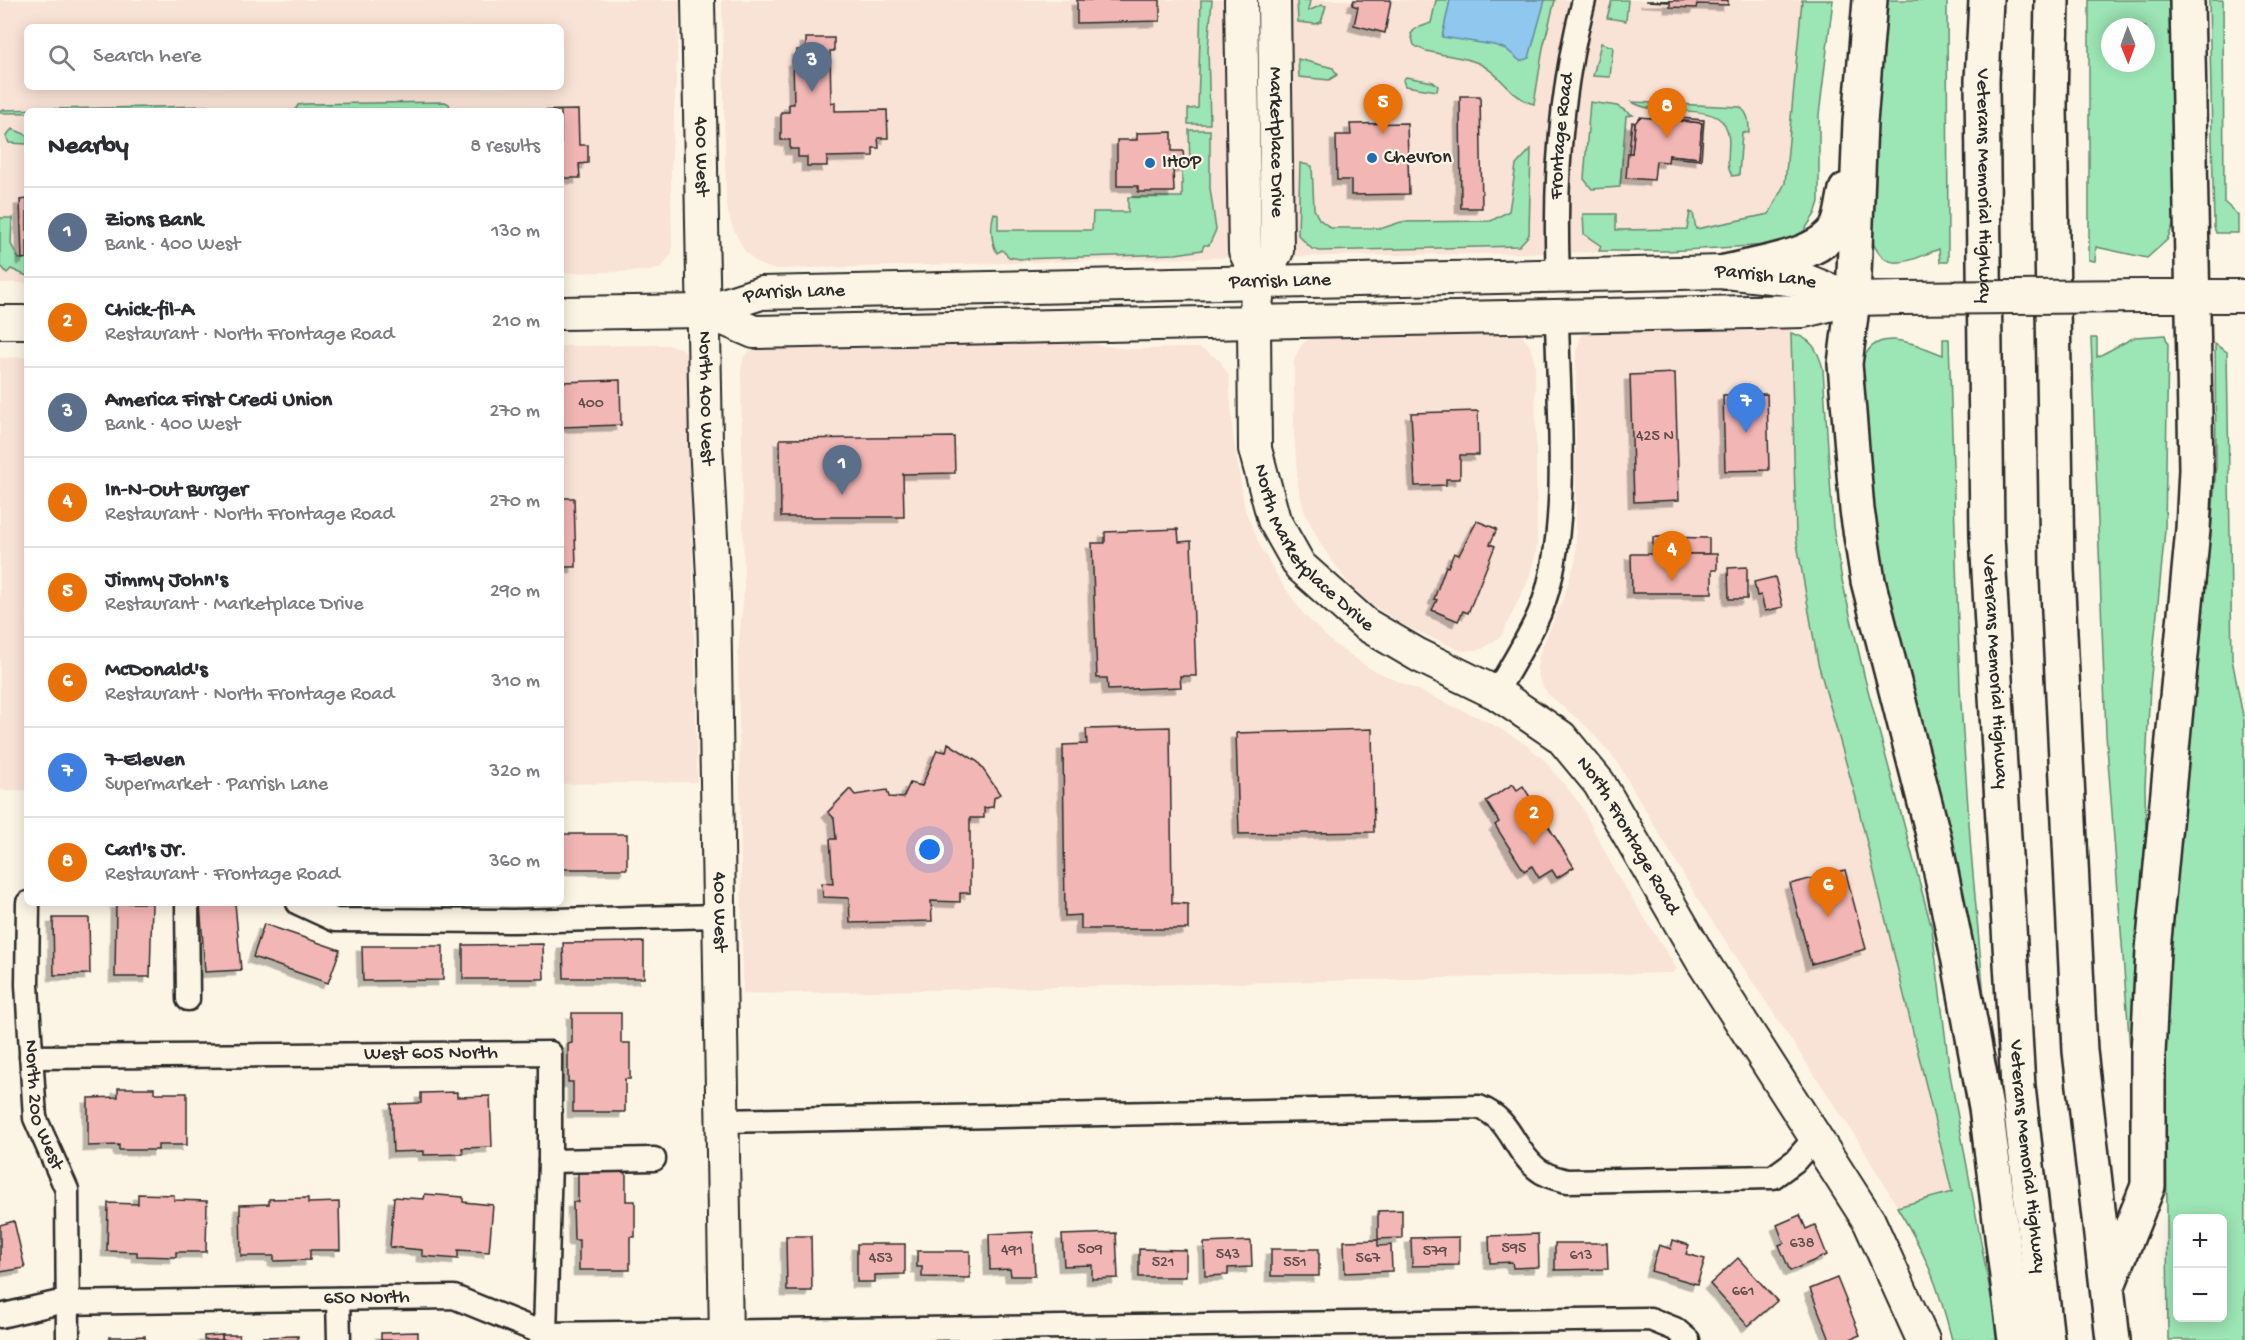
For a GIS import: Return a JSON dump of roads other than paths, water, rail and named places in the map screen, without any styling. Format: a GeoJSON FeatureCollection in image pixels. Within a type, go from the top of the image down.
{"type":"FeatureCollection","features":[{"type":"Feature","properties":{"kind":"highway"},"geometry":{"type":"LineString","coordinates":[[1725,272],[1805,252],[1821,243],[1837,227],[1846,190],[1846,78],[1854,0]]}},
{"type":"Feature","properties":{"kind":"highway"},"geometry":{"type":"LineString","coordinates":[[1870,0],[1860,122],[1853,299],[1845,364],[1858,522],[1868,581],[1934,838],[1960,967],[1986,1108],[2015,1340]]}},
{"type":"Feature","properties":{"kind":"highway","name":"Veterans Memorial Highway"},"geometry":{"type":"LineString","coordinates":[[1986,0],[1982,80],[1987,536],[2018,1087],[2047,1340]]}},
{"type":"Feature","properties":{"kind":"highway"},"geometry":{"type":"LineString","coordinates":[[2052,0],[2050,106],[2057,570],[2080,1051],[2113,1340]]}},
{"type":"Feature","properties":{"kind":"highway"},"geometry":{"type":"LineString","coordinates":[[2108,1284],[2148,1186],[2148,1054],[2153,950],[2193,529],[2196,469],[2187,0]]}},
{"type":"Feature","properties":{"kind":"main road","name":"400 West"},"geometry":{"type":"LineString","coordinates":[[698,0],[705,311]]}},
{"type":"Feature","properties":{"kind":"main road","name":"Marketplace Drive"},"geometry":{"type":"LineString","coordinates":[[1241,0],[1245,251],[1258,281]]}},
{"type":"Feature","properties":{"kind":"main road","name":"Marketplace Drive"},"geometry":{"type":"LineString","coordinates":[[1254,323],[1258,281],[1277,251],[1274,0]]}},
{"type":"Feature","properties":{"kind":"main road","name":"Parrish Lane"},"geometry":{"type":"LineString","coordinates":[[564,313],[705,311],[761,293],[1725,272],[1807,281],[1853,299]]}},
{"type":"Feature","properties":{"kind":"main road","name":"Parrish Lane"},"geometry":{"type":"LineString","coordinates":[[705,311],[754,332],[1557,318],[1804,311],[1853,299],[2243,296]]}},
{"type":"Feature","properties":{"kind":"main road","name":"North 400 West"},"geometry":{"type":"LineString","coordinates":[[705,311],[706,443],[710,485]]}},
{"type":"Feature","properties":{"kind":"main road"},"geometry":{"type":"LineString","coordinates":[[0,322],[24,322]]}},
{"type":"Feature","properties":{"kind":"main road","name":"North Marketplace Drive"},"geometry":{"type":"LineString","coordinates":[[1254,323],[1255,448],[1274,520],[1300,566],[1365,624],[1418,654],[1496,693]]}},
{"type":"Feature","properties":{"kind":"main road","name":"400 West"},"geometry":{"type":"LineString","coordinates":[[710,485],[720,916],[726,1336]]}},
{"type":"Feature","properties":{"kind":"main road","name":"North Frontage Road"},"geometry":{"type":"LineString","coordinates":[[1496,693],[1561,737],[1599,783],[1665,900],[1814,1139],[1869,1221],[1923,1340]]}},
{"type":"Feature","properties":{"kind":"street","name":"Frontage Road"},"geometry":{"type":"LineString","coordinates":[[1558,276],[1558,168],[1564,86],[1584,0]]}},
{"type":"Feature","properties":{"kind":"street"},"geometry":{"type":"LineString","coordinates":[[1496,693],[1540,611],[1554,560],[1560,493],[1557,318]]}},
{"type":"Feature","properties":{"kind":"street","name":"North 200 West"},"geometry":{"type":"LineString","coordinates":[[28,906],[27,985],[35,1118],[67,1190],[68,1340]]}},
{"type":"Feature","properties":{"kind":"street"},"geometry":{"type":"LineString","coordinates":[[187,906],[188,999]]}},
{"type":"Feature","properties":{"kind":"street"},"geometry":{"type":"LineString","coordinates":[[305,906],[335,920],[370,912],[533,912],[720,916]]}},
{"type":"Feature","properties":{"kind":"street","name":"West 605 North"},"geometry":{"type":"LineString","coordinates":[[31,1057],[550,1053],[550,1161],[545,1334]]}},
{"type":"Feature","properties":{"kind":"street"},"geometry":{"type":"LineString","coordinates":[[722,1121],[1479,1107],[1495,1113],[1534,1167],[1547,1175],[1567,1180],[1773,1177],[1795,1161],[1814,1139]]}},
{"type":"Feature","properties":{"kind":"street"},"geometry":{"type":"LineString","coordinates":[[550,1161],[654,1159]]}},
{"type":"Feature","properties":{"kind":"street","name":"650 North"},"geometry":{"type":"LineString","coordinates":[[0,1316],[34,1306],[66,1303],[454,1297],[545,1334],[726,1336],[960,1334],[1650,1318],[1675,1329],[1688,1340]]}},
{"type":"Feature","properties":{"kind":"street"},"geometry":{"type":"LineString","coordinates":[[338,1299],[339,1340]]}},
{"type":"Feature","properties":{"kind":"water"},"geometry":{"type":"Polygon","coordinates":[[[1450,0],[1545,0],[1529,58],[1520,61],[1506,49],[1494,45],[1442,37],[1450,0]]]}},
{"type":"Feature","properties":{"kind":"place","name":"America First Credi Union"},"geometry":{"type":"Point","coordinates":[812,92]}},
{"type":"Feature","properties":{"kind":"place","name":"Jimmy John's"},"geometry":{"type":"Point","coordinates":[1383,134]}},
{"type":"Feature","properties":{"kind":"place","name":"Carl's Jr."},"geometry":{"type":"Point","coordinates":[1667,138]}},
{"type":"Feature","properties":{"kind":"place","name":"Chevron"},"geometry":{"type":"Point","coordinates":[1372,158]}},
{"type":"Feature","properties":{"kind":"place","name":"IHOP"},"geometry":{"type":"Point","coordinates":[1150,163]}},
{"type":"Feature","properties":{"kind":"place","name":"7-Eleven"},"geometry":{"type":"Point","coordinates":[1746,433]}},
{"type":"Feature","properties":{"kind":"place","name":"Zions Bank"},"geometry":{"type":"Point","coordinates":[842,495]}},
{"type":"Feature","properties":{"kind":"place","name":"In-N-Out Burger"},"geometry":{"type":"Point","coordinates":[1672,581]}},
{"type":"Feature","properties":{"kind":"place","name":"Chick-fil-A"},"geometry":{"type":"Point","coordinates":[1534,845]}},
{"type":"Feature","properties":{"kind":"place","name":"McDonald's"},"geometry":{"type":"Point","coordinates":[1828,917]}}]}
